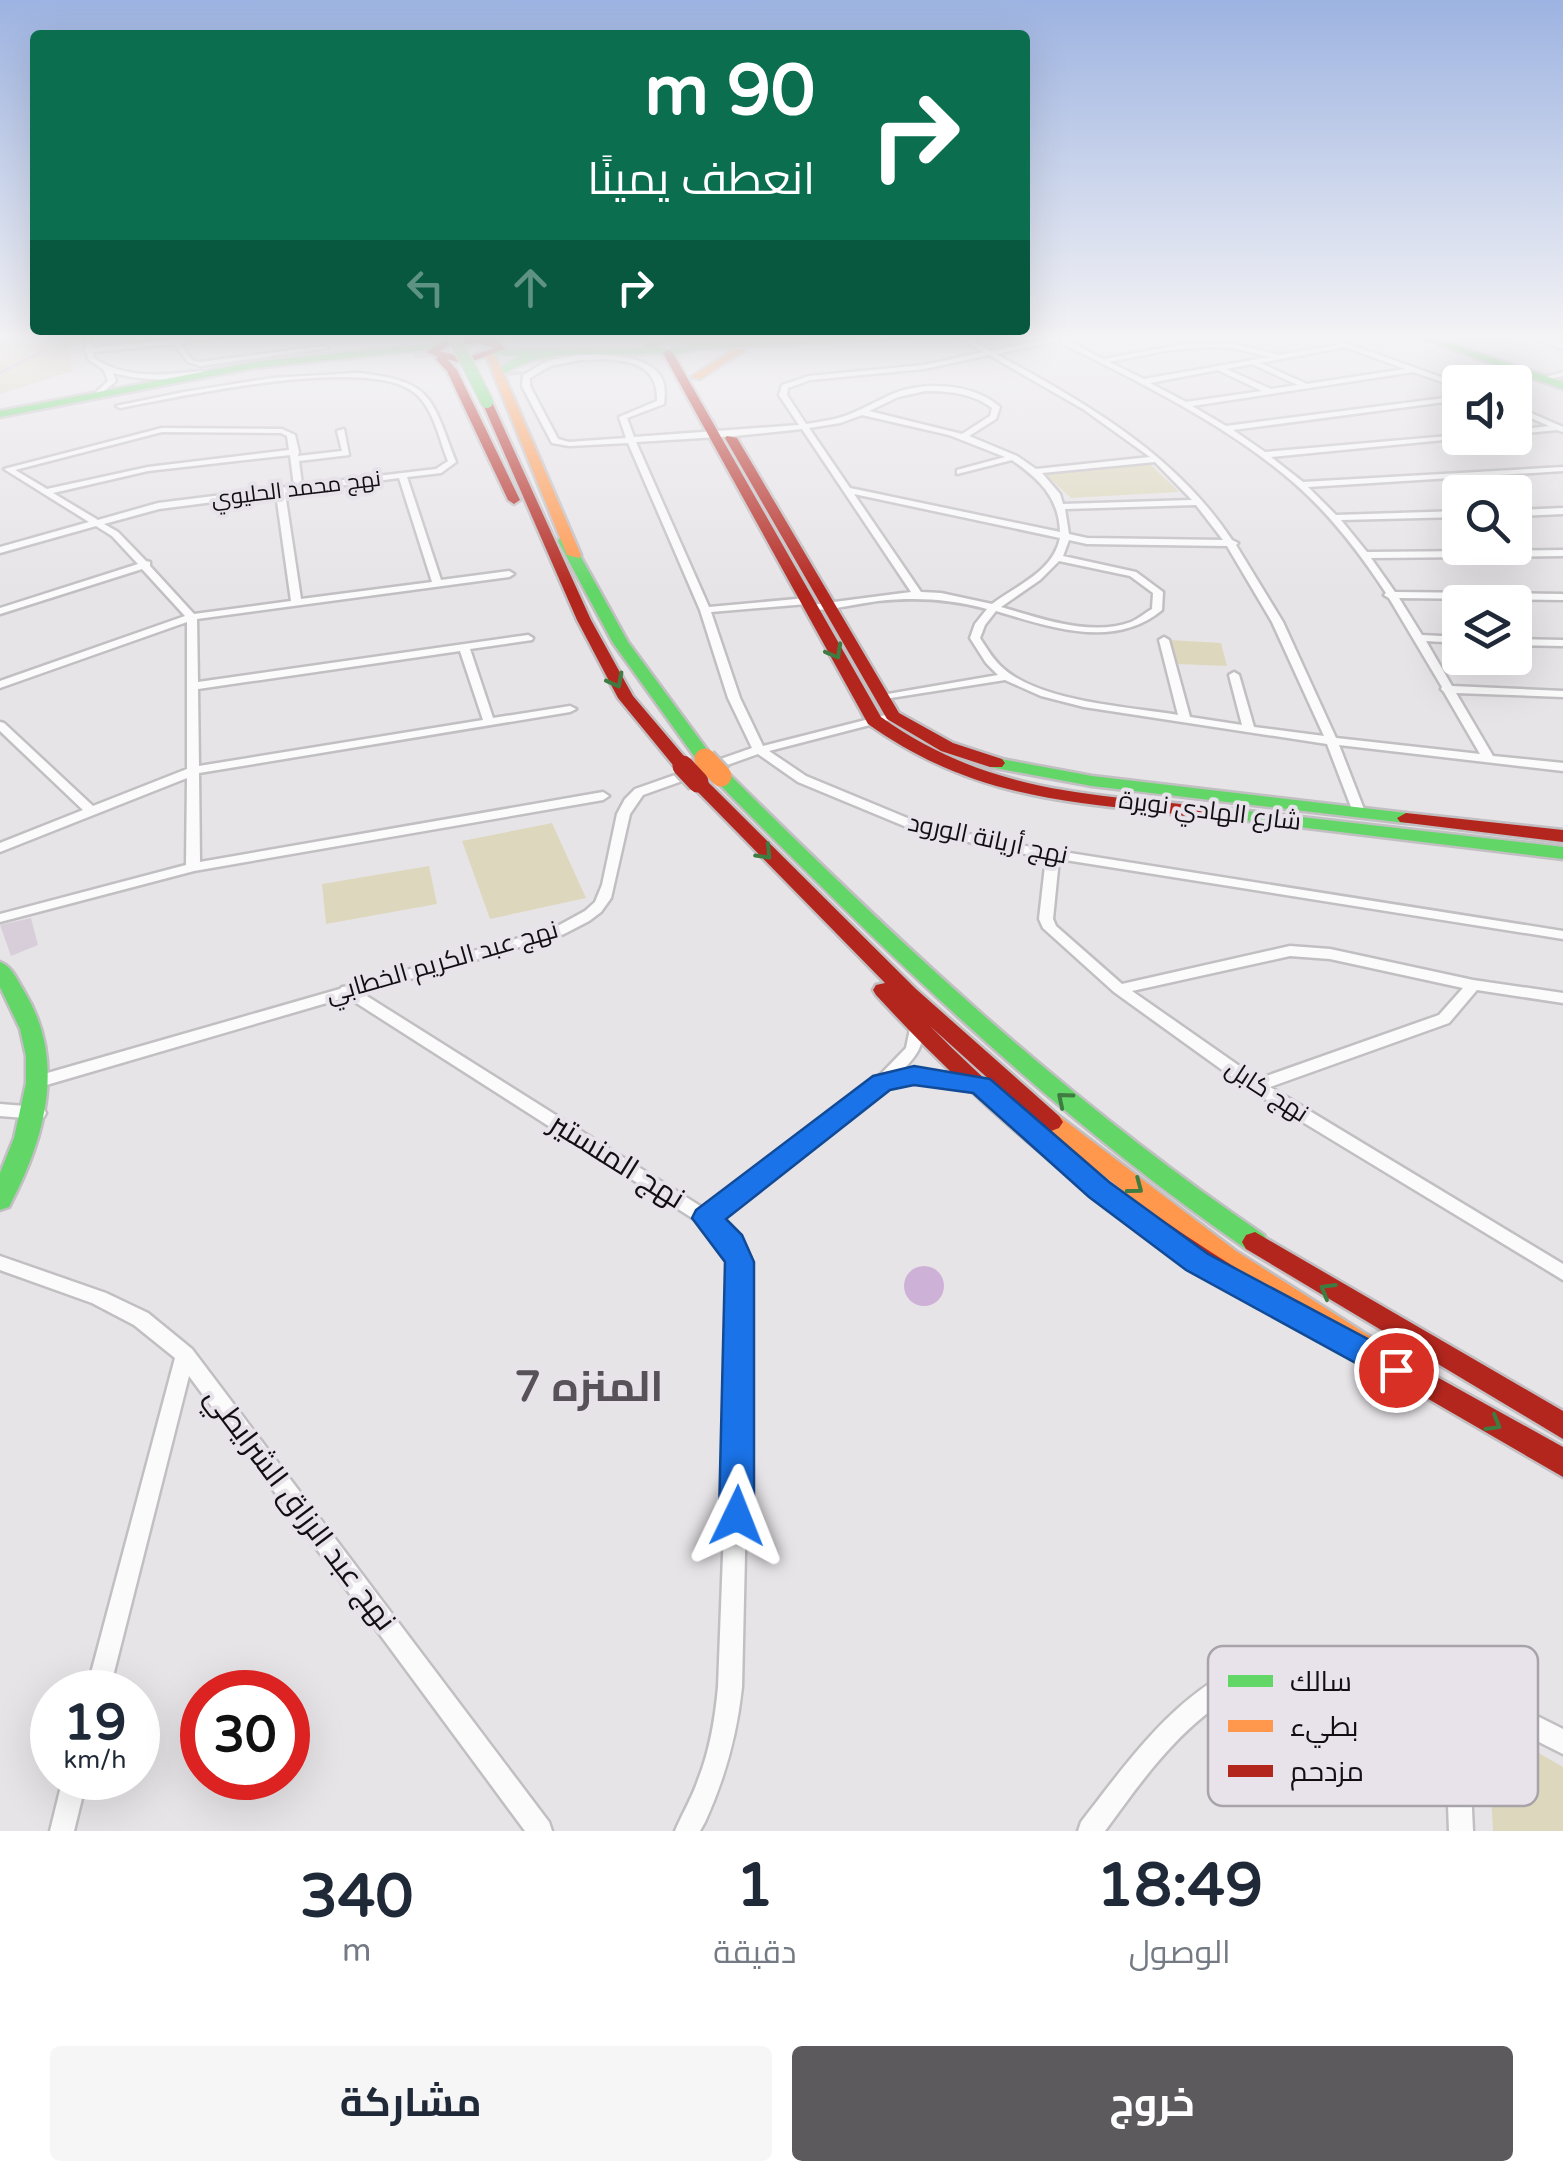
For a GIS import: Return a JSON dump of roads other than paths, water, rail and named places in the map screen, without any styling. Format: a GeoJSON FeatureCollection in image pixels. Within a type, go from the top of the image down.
{"type":"FeatureCollection","features":[{"type":"Feature","properties":{"kind":"main road"},"geometry":{"type":"LineString","coordinates":[[494,420],[584,620],[626,698],[702,771],[1070,1105],[1312,1282],[1559,1423]]}},
{"type":"Feature","properties":{"kind":"main road"},"geometry":{"type":"LineString","coordinates":[[496,420],[702,771],[916,1028],[1099,1190],[1197,1262],[1462,1405]]}},
{"type":"Feature","properties":{"kind":"main road"},"geometry":{"type":"LineString","coordinates":[[521,420],[578,564]]}},
{"type":"Feature","properties":{"kind":"main road","name":"شارع الهادي نويرة"},"geometry":{"type":"LineString","coordinates":[[715,420],[817,605],[883,711],[927,756],[1011,786],[1563,853]]}},
{"type":"Feature","properties":{"kind":"main road","name":"شارع الهادي نويرة"},"geometry":{"type":"LineString","coordinates":[[883,711],[947,746],[1012,768],[1563,836]]}},
{"type":"Feature","properties":{"kind":"main road"},"geometry":{"type":"LineString","coordinates":[[790,879],[1043,1116],[1297,1305],[1563,1465]]}},
{"type":"Feature","properties":{"kind":"main road"},"geometry":{"type":"LineString","coordinates":[[0,969],[24,1004],[37,1040],[43,1080],[38,1112],[0,1200]]}},
{"type":"Feature","properties":{"kind":"street","name":"نهج محمد الحليوي"},"geometry":{"type":"LineString","coordinates":[[0,550],[96,520],[158,506],[438,471],[452,462],[433,420]]}},
{"type":"Feature","properties":{"kind":"street"},"geometry":{"type":"LineString","coordinates":[[544,420],[555,441],[569,444],[801,426],[828,420]]}},
{"type":"Feature","properties":{"kind":"street"},"geometry":{"type":"LineString","coordinates":[[623,420],[705,610],[734,698],[759,750]]}},
{"type":"Feature","properties":{"kind":"street"},"geometry":{"type":"LineString","coordinates":[[798,420],[918,595]]}},
{"type":"Feature","properties":{"kind":"street"},"geometry":{"type":"LineString","coordinates":[[899,420],[965,435],[1036,471],[1064,506],[1066,538],[1058,558],[1034,580],[996,605],[975,638],[1006,677],[1080,702],[1185,720],[1334,743],[1563,767]]}},
{"type":"Feature","properties":{"kind":"street"},"geometry":{"type":"LineString","coordinates":[[965,435],[989,420]]}},
{"type":"Feature","properties":{"kind":"street"},"geometry":{"type":"LineString","coordinates":[[1104,420],[1158,459],[1201,502],[1233,543],[1334,743],[1358,812]]}},
{"type":"Feature","properties":{"kind":"street"},"geometry":{"type":"LineString","coordinates":[[1210,420],[1263,454],[1301,484],[1334,518],[1364,555],[1418,638],[1488,758]]}},
{"type":"Feature","properties":{"kind":"street"},"geometry":{"type":"LineString","coordinates":[[1224,429],[1289,420]]}},
{"type":"Feature","properties":{"kind":"street"},"geometry":{"type":"LineString","coordinates":[[1532,431],[1561,429]]}},
{"type":"Feature","properties":{"kind":"street"},"geometry":{"type":"LineString","coordinates":[[193,867],[192,617],[148,564],[96,520],[8,469],[162,430],[287,432],[295,456],[298,488]]}},
{"type":"Feature","properties":{"kind":"street"},"geometry":{"type":"LineString","coordinates":[[45,492],[148,470],[346,454],[342,431]]}},
{"type":"Feature","properties":{"kind":"street"},"geometry":{"type":"LineString","coordinates":[[1263,454],[1442,439]]}},
{"type":"Feature","properties":{"kind":"street"},"geometry":{"type":"LineString","coordinates":[[960,472],[1010,458]]}},
{"type":"Feature","properties":{"kind":"street"},"geometry":{"type":"LineString","coordinates":[[1036,471],[1158,459]]}},
{"type":"Feature","properties":{"kind":"street"},"geometry":{"type":"LineString","coordinates":[[1301,484],[1563,469]]}},
{"type":"Feature","properties":{"kind":"street"},"geometry":{"type":"LineString","coordinates":[[402,476],[437,583]]}},
{"type":"Feature","properties":{"kind":"street"},"geometry":{"type":"LineString","coordinates":[[280,490],[296,602]]}},
{"type":"Feature","properties":{"kind":"street"},"geometry":{"type":"LineString","coordinates":[[848,490],[1066,538],[1233,543]]}},
{"type":"Feature","properties":{"kind":"street"},"geometry":{"type":"LineString","coordinates":[[1064,506],[1201,502]]}},
{"type":"Feature","properties":{"kind":"street"},"geometry":{"type":"LineString","coordinates":[[1532,513],[1563,512]]}},
{"type":"Feature","properties":{"kind":"street"},"geometry":{"type":"LineString","coordinates":[[1334,518],[1442,515]]}},
{"type":"Feature","properties":{"kind":"street"},"geometry":{"type":"LineString","coordinates":[[1364,555],[1563,552]]}},
{"type":"Feature","properties":{"kind":"street"},"geometry":{"type":"LineString","coordinates":[[705,610],[918,595],[996,605],[1091,630],[1132,626],[1157,610],[1158,592],[1133,574],[1058,558]]}},
{"type":"Feature","properties":{"kind":"street"},"geometry":{"type":"LineString","coordinates":[[0,611],[148,564]]}},
{"type":"Feature","properties":{"kind":"street"},"geometry":{"type":"LineString","coordinates":[[0,685],[192,617],[509,574]]}},
{"type":"Feature","properties":{"kind":"street"},"geometry":{"type":"LineString","coordinates":[[1389,595],[1563,597]]}},
{"type":"Feature","properties":{"kind":"street"},"geometry":{"type":"LineString","coordinates":[[193,686],[528,638]]}},
{"type":"Feature","properties":{"kind":"street"},"geometry":{"type":"LineString","coordinates":[[1418,638],[1442,639]]}},
{"type":"Feature","properties":{"kind":"street"},"geometry":{"type":"LineString","coordinates":[[1164,640],[1185,720]]}},
{"type":"Feature","properties":{"kind":"street"},"geometry":{"type":"LineString","coordinates":[[1532,643],[1563,644]]}},
{"type":"Feature","properties":{"kind":"street"},"geometry":{"type":"LineString","coordinates":[[464,648],[489,722]]}},
{"type":"Feature","properties":{"kind":"street"},"geometry":{"type":"LineString","coordinates":[[1234,675],[1248,730]]}},
{"type":"Feature","properties":{"kind":"street","name":"نهج عبد الكريم الخطابي"},"geometry":{"type":"LineString","coordinates":[[43,1080],[559,931],[586,917],[604,898],[630,799],[650,786],[883,711],[1006,677]]}},
{"type":"Feature","properties":{"kind":"street"},"geometry":{"type":"LineString","coordinates":[[1446,688],[1563,694]]}},
{"type":"Feature","properties":{"kind":"street"},"geometry":{"type":"LineString","coordinates":[[0,848],[195,770],[570,709]]}},
{"type":"Feature","properties":{"kind":"street"},"geometry":{"type":"LineString","coordinates":[[0,724],[92,812]]}},
{"type":"Feature","properties":{"kind":"street","name":"نهج أريانة الورود"},"geometry":{"type":"LineString","coordinates":[[759,750],[802,779],[898,820],[1052,855],[1563,935]]}},
{"type":"Feature","properties":{"kind":"street"},"geometry":{"type":"LineString","coordinates":[[0,918],[193,867],[603,796]]}},
{"type":"Feature","properties":{"kind":"street","name":"نهج كابل"},"geometry":{"type":"LineString","coordinates":[[1052,855],[1046,919],[1050,928],[1120,989],[1256,1086],[1563,1272]]}},
{"type":"Feature","properties":{"kind":"street"},"geometry":{"type":"LineString","coordinates":[[1120,989],[1290,951],[1330,954],[1473,985],[1563,998]]}},
{"type":"Feature","properties":{"kind":"street"},"geometry":{"type":"LineString","coordinates":[[1256,1086],[1444,1020],[1473,985]]}},
{"type":"Feature","properties":{"kind":"street","name":"نهج المنستير"},"geometry":{"type":"LineString","coordinates":[[348,990],[706,1218],[732,1243],[742,1289],[726,1737],[712,1784],[687,1831]]}},
{"type":"Feature","properties":{"kind":"street"},"geometry":{"type":"LineString","coordinates":[[706,1218],[882,1083],[914,1050],[916,1028]]}},
{"type":"Feature","properties":{"kind":"street"},"geometry":{"type":"LineString","coordinates":[[882,1083],[926,1076],[981,1085]]}},
{"type":"Feature","properties":{"kind":"street"},"geometry":{"type":"LineString","coordinates":[[0,1110],[38,1112]]}},
{"type":"Feature","properties":{"kind":"street","name":"نهج عبد الرزاق الشرايطي"},"geometry":{"type":"LineString","coordinates":[[0,1263],[100,1298],[142,1319],[184,1355],[540,1831]]}},
{"type":"Feature","properties":{"kind":"street"},"geometry":{"type":"LineString","coordinates":[[103,1670],[184,1355]]}},
{"type":"Feature","properties":{"kind":"street"},"geometry":{"type":"LineString","coordinates":[[1090,1831],[1152,1750],[1208,1698]]}},
{"type":"Feature","properties":{"kind":"street"},"geometry":{"type":"LineString","coordinates":[[1538,1729],[1563,1742]]}},
{"type":"Feature","properties":{"kind":"street"},"geometry":{"type":"LineString","coordinates":[[62,1831],[70,1800]]}},
{"type":"Feature","properties":{"kind":"street"},"geometry":{"type":"LineString","coordinates":[[1460,1806],[1461,1831]]}},
{"type":"Feature","properties":{"kind":"district","name":"المنزه 7"},"geometry":{"type":"Point","coordinates":[589,1387]}}]}
